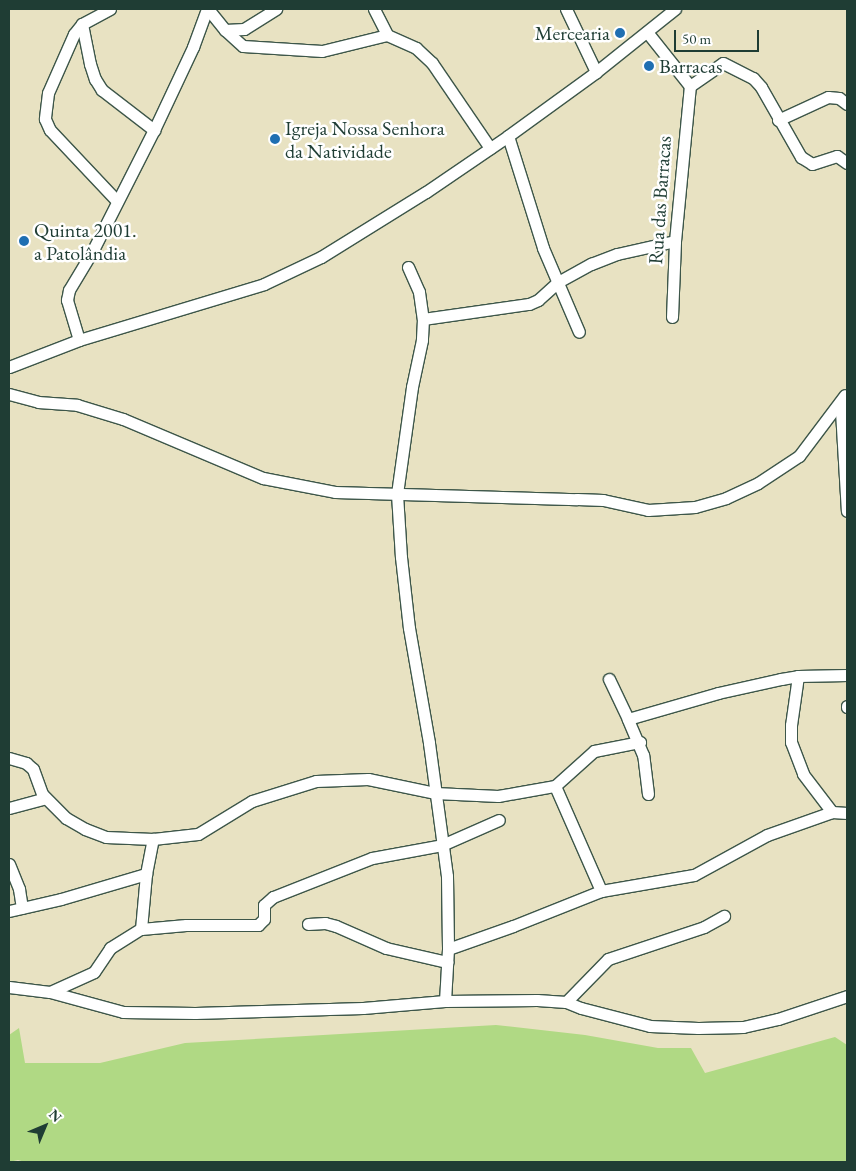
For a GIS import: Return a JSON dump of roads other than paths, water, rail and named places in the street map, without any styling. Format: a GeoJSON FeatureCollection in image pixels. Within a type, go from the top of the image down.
{"type":"FeatureCollection","features":[{"type":"Feature","properties":{"kind":"street"},"geometry":{"type":"LineString","coordinates":[[110,9],[82,24],[60,63],[48,93],[45,119],[50,130],[117,201]]}},
{"type":"Feature","properties":{"kind":"street"},"geometry":{"type":"LineString","coordinates":[[79,340],[67,300],[69,290],[93,250],[154,130],[193,47],[207,9],[225,30],[243,46],[322,50],[387,34]]}},
{"type":"Feature","properties":{"kind":"street"},"geometry":{"type":"LineString","coordinates":[[225,30],[244,29],[276,9]]}},
{"type":"Feature","properties":{"kind":"street"},"geometry":{"type":"LineString","coordinates":[[374,9],[387,34],[416,48],[432,63],[490,148]]}},
{"type":"Feature","properties":{"kind":"street"},"geometry":{"type":"LineString","coordinates":[[566,9],[596,72]]}},
{"type":"Feature","properties":{"kind":"street"},"geometry":{"type":"LineString","coordinates":[[9,366],[79,340],[264,284],[313,261],[426,192],[508,136],[596,72],[675,9]]}},
{"type":"Feature","properties":{"kind":"street"},"geometry":{"type":"LineString","coordinates":[[82,24],[90,64],[95,79],[102,90],[154,130]]}},
{"type":"Feature","properties":{"kind":"street"},"geometry":{"type":"LineString","coordinates":[[647,32],[690,86],[723,63],[754,78],[761,87],[800,157],[812,164],[837,156],[847,163]]}},
{"type":"Feature","properties":{"kind":"street","name":"Rua das Barracas"},"geometry":{"type":"LineString","coordinates":[[672,317],[675,241],[690,86]]}},
{"type":"Feature","properties":{"kind":"street"},"geometry":{"type":"LineString","coordinates":[[778,120],[828,97],[840,98],[847,104]]}},
{"type":"Feature","properties":{"kind":"street"},"geometry":{"type":"LineString","coordinates":[[508,136],[543,248],[579,332]]}},
{"type":"Feature","properties":{"kind":"street"},"geometry":{"type":"LineString","coordinates":[[423,319],[529,304],[538,300],[558,282],[591,264],[617,254],[675,241]]}},
{"type":"Feature","properties":{"kind":"street"},"geometry":{"type":"LineString","coordinates":[[408,267],[419,292],[423,319],[422,340],[412,387],[397,494],[408,628],[429,743],[447,876],[448,949],[444,1001]]}},
{"type":"Feature","properties":{"kind":"street"},"geometry":{"type":"LineString","coordinates":[[9,394],[38,402],[77,405],[123,419],[263,478],[335,492],[577,498],[602,500],[648,510],[695,506],[726,498],[758,483],[800,456],[846,392]]}},
{"type":"Feature","properties":{"kind":"street"},"geometry":{"type":"LineString","coordinates":[[846,392],[841,411],[847,512]]}},
{"type":"Feature","properties":{"kind":"street"},"geometry":{"type":"LineString","coordinates":[[628,719],[718,693],[798,676],[847,675]]}},
{"type":"Feature","properties":{"kind":"street"},"geometry":{"type":"LineString","coordinates":[[798,676],[791,725],[791,742],[803,774],[832,812]]}},
{"type":"Feature","properties":{"kind":"street"},"geometry":{"type":"LineString","coordinates":[[609,679],[640,742],[648,794]]}},
{"type":"Feature","properties":{"kind":"street"},"geometry":{"type":"LineString","coordinates":[[9,758],[26,763],[33,769],[46,798],[66,818],[85,829],[106,837],[153,839],[198,834],[252,801],[316,781],[368,779],[435,793],[498,796],[555,786],[594,751],[640,742]]}},
{"type":"Feature","properties":{"kind":"street"},"geometry":{"type":"LineString","coordinates":[[555,786],[601,891]]}},
{"type":"Feature","properties":{"kind":"street"},"geometry":{"type":"LineString","coordinates":[[9,808],[46,798]]}},
{"type":"Feature","properties":{"kind":"street"},"geometry":{"type":"LineString","coordinates":[[448,949],[513,926],[601,891],[694,874],[767,835],[832,812],[847,813]]}},
{"type":"Feature","properties":{"kind":"street"},"geometry":{"type":"LineString","coordinates":[[50,992],[94,972],[110,948],[141,929],[186,925],[258,925],[264,919],[264,905],[273,897],[372,858],[442,845],[499,820]]}},
{"type":"Feature","properties":{"kind":"street"},"geometry":{"type":"LineString","coordinates":[[141,929],[146,874],[153,839]]}},
{"type":"Feature","properties":{"kind":"street"},"geometry":{"type":"LineString","coordinates":[[9,864],[19,889],[22,908]]}},
{"type":"Feature","properties":{"kind":"street"},"geometry":{"type":"LineString","coordinates":[[9,911],[99,889],[146,874]]}},
{"type":"Feature","properties":{"kind":"street"},"geometry":{"type":"LineString","coordinates":[[566,1002],[608,959],[618,954],[704,927],[724,916]]}},
{"type":"Feature","properties":{"kind":"street"},"geometry":{"type":"LineString","coordinates":[[308,924],[325,923],[336,926],[386,948],[447,962]]}},
{"type":"Feature","properties":{"kind":"street"},"geometry":{"type":"LineString","coordinates":[[9,987],[50,992],[123,1012],[196,1014],[363,1008],[444,1001],[521,999],[566,1002],[581,1008],[650,1026],[698,1028],[743,1026],[778,1019],[847,996]]}},
{"type":"Feature","properties":{"kind":"place","name":"Mercearia"},"geometry":{"type":"Point","coordinates":[620,33]}},
{"type":"Feature","properties":{"kind":"place","name":"Barracas"},"geometry":{"type":"Point","coordinates":[649,66]}},
{"type":"Feature","properties":{"kind":"place","name":"Igreja Nossa Senhora da Natividade"},"geometry":{"type":"Point","coordinates":[275,139]}},
{"type":"Feature","properties":{"kind":"place","name":"Quinta 2001. a Patolândia"},"geometry":{"type":"Point","coordinates":[24,241]}}]}
